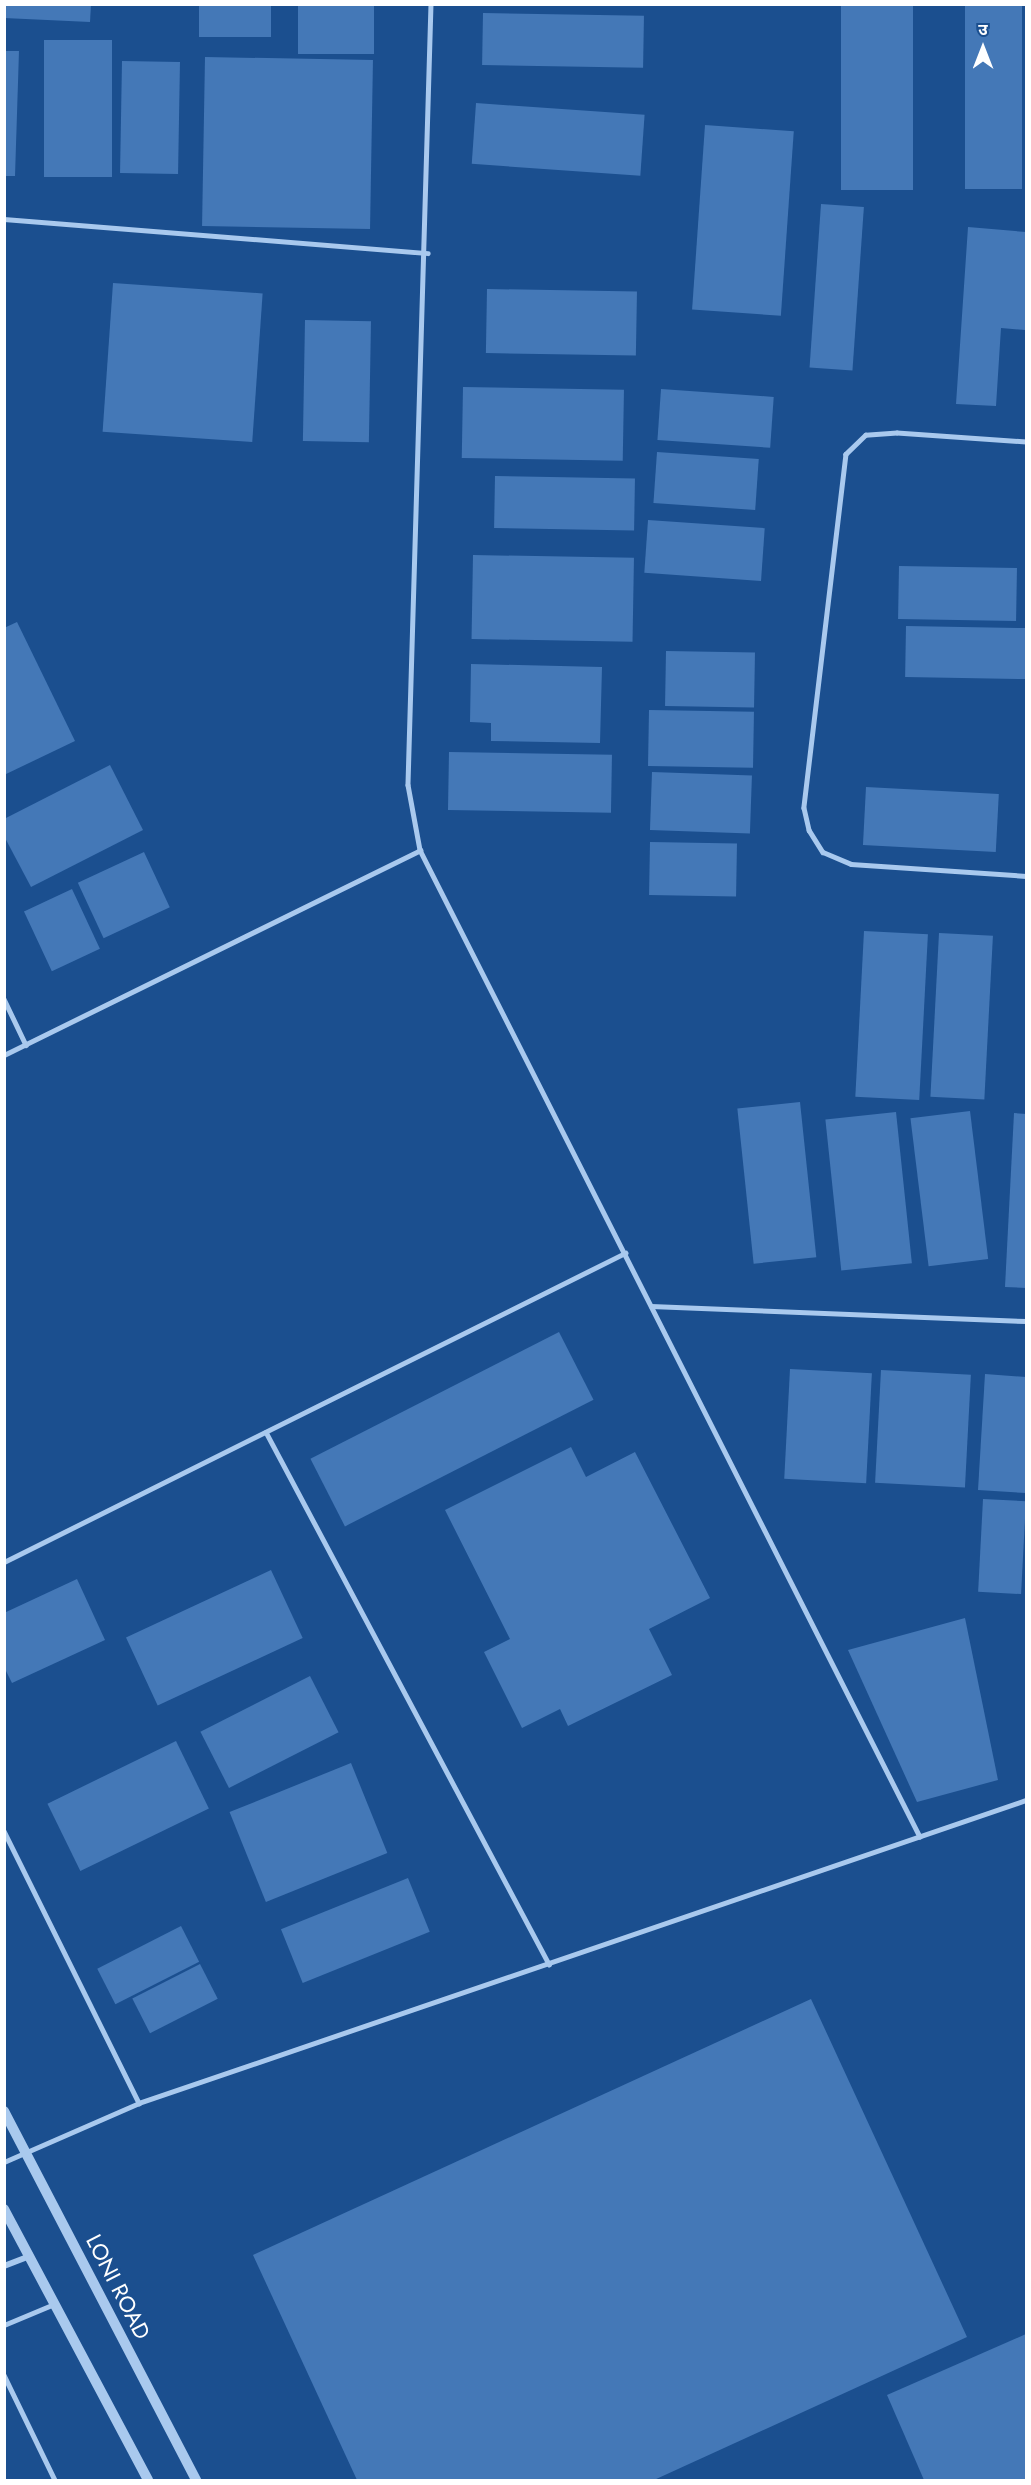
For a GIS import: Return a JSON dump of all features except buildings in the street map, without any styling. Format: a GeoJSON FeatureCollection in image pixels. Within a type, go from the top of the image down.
{"type":"FeatureCollection","features":[{"type":"Feature","properties":{"kind":"street","name":"LONI ROAD"},"geometry":{"type":"LineString","coordinates":[[4,2111],[28,2153],[196,2481]]}},
{"type":"Feature","properties":{"kind":"street"},"geometry":{"type":"LineString","coordinates":[[4,2209],[52,2305],[148,2481]]}},
{"type":"Feature","properties":{"kind":"street"},"geometry":{"type":"LineString","coordinates":[[4,2266],[27,2257]]}},
{"type":"Feature","properties":{"kind":"lane"},"geometry":{"type":"LineString","coordinates":[[431,4],[428,253],[408,785],[420,850],[920,1837]]}},
{"type":"Feature","properties":{"kind":"lane"},"geometry":{"type":"LineString","coordinates":[[4,219],[428,253]]}},
{"type":"Feature","properties":{"kind":"lane"},"geometry":{"type":"LineString","coordinates":[[1026,442],[897,433],[866,435],[846,454],[804,808],[809,830],[823,852],[851,864],[1026,876]]}},
{"type":"Feature","properties":{"kind":"lane"},"geometry":{"type":"LineString","coordinates":[[4,1055],[420,850]]}},
{"type":"Feature","properties":{"kind":"lane"},"geometry":{"type":"LineString","coordinates":[[4,999],[26,1045]]}},
{"type":"Feature","properties":{"kind":"lane"},"geometry":{"type":"LineString","coordinates":[[4,1562],[625,1253]]}},
{"type":"Feature","properties":{"kind":"lane"},"geometry":{"type":"LineString","coordinates":[[651,1306],[1026,1321]]}},
{"type":"Feature","properties":{"kind":"lane"},"geometry":{"type":"LineString","coordinates":[[266,1432],[549,1964]]}},
{"type":"Feature","properties":{"kind":"lane"},"geometry":{"type":"LineString","coordinates":[[4,2162],[139,2103],[1026,1800]]}},
{"type":"Feature","properties":{"kind":"lane"},"geometry":{"type":"LineString","coordinates":[[4,1831],[139,2103]]}},
{"type":"Feature","properties":{"kind":"lane"},"geometry":{"type":"LineString","coordinates":[[4,2325],[52,2305]]}},
{"type":"Feature","properties":{"kind":"lane"},"geometry":{"type":"LineString","coordinates":[[4,2375],[55,2481]]}}]}
